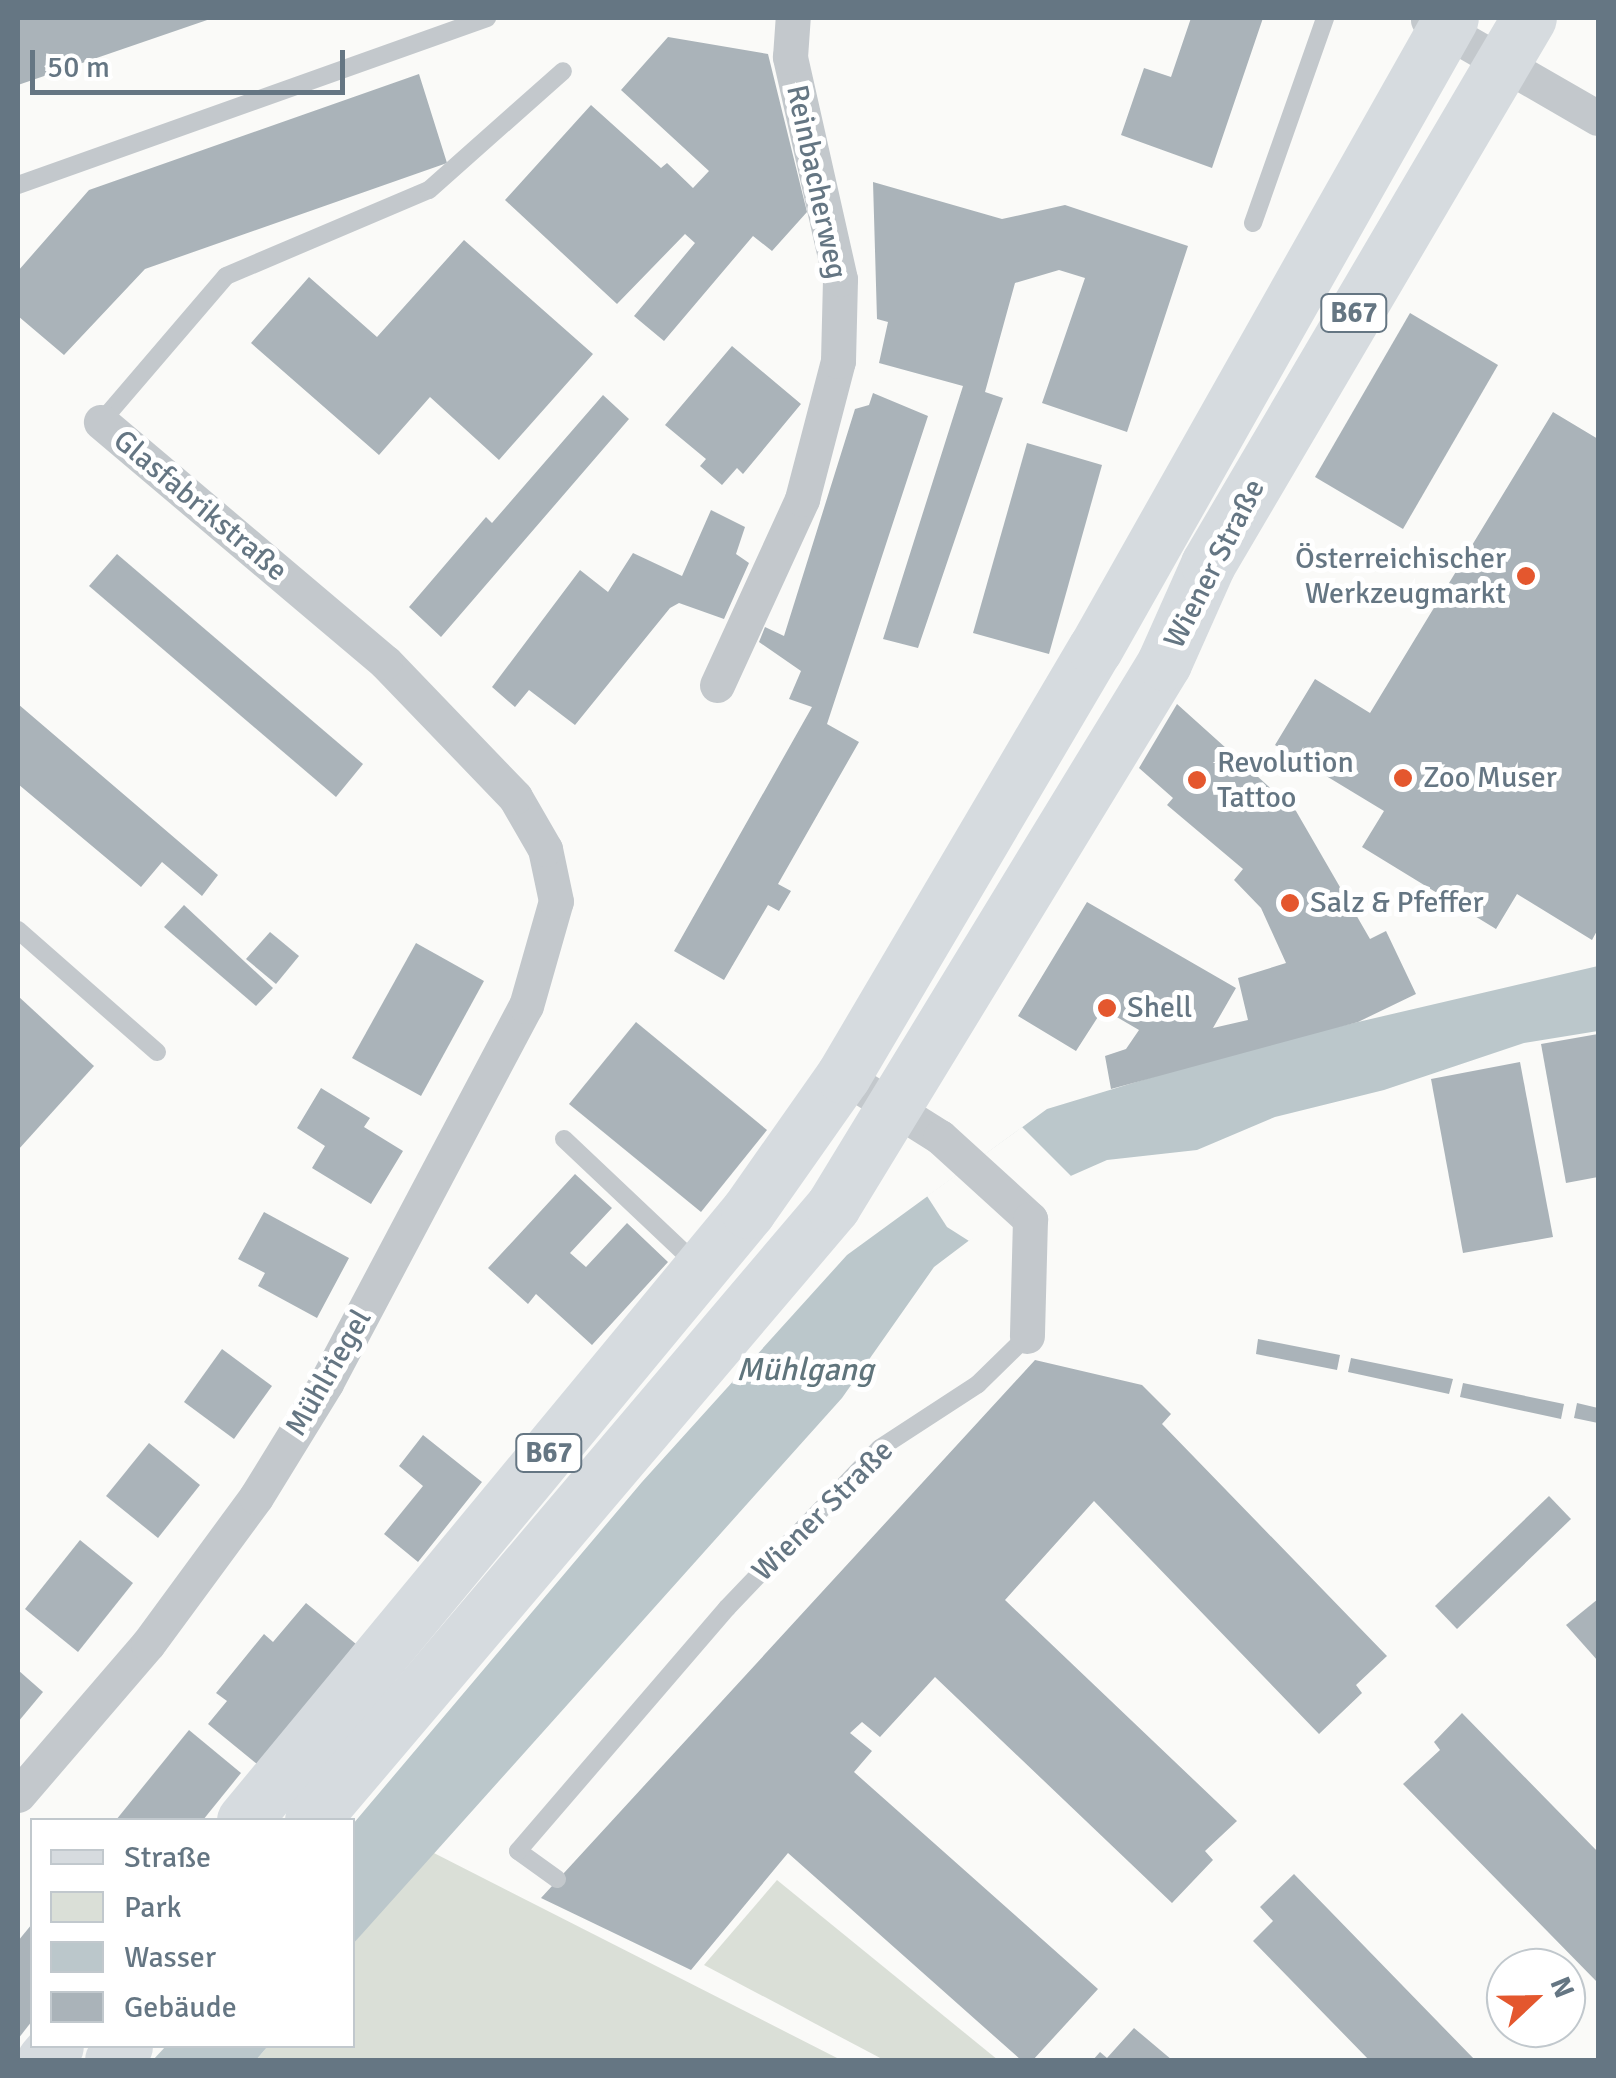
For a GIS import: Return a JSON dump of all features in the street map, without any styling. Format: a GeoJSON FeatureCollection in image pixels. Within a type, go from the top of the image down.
{"type":"FeatureCollection","features":[{"type":"Feature","properties":{"kind":"main road","name":"Wiener Straße"},"geometry":{"type":"LineString","coordinates":[[246,1818],[700,1268],[843,1076],[1095,649],[1440,21]]}},
{"type":"Feature","properties":{"kind":"main road","name":"Wiener Straße"},"geometry":{"type":"LineString","coordinates":[[314,1818],[833,1206],[1164,662],[1208,564],[1515,40]]}},
{"type":"Feature","properties":{"kind":"street","name":"Reinbacherweg"},"geometry":{"type":"LineString","coordinates":[[717,685],[802,499],[838,361],[840,279],[790,57],[793,18]]}},
{"type":"Feature","properties":{"kind":"street"},"geometry":{"type":"LineString","coordinates":[[1440,21],[1515,40],[1598,118]]}},
{"type":"Feature","properties":{"kind":"street","name":"Glasfabrikstraße"},"geometry":{"type":"LineString","coordinates":[[100,422],[385,662],[515,797],[545,849],[556,901]]}},
{"type":"Feature","properties":{"kind":"street","name":"Mühlriegel"},"geometry":{"type":"LineString","coordinates":[[18,1795],[148,1644],[256,1497],[326,1383],[526,1006],[556,901]]}},
{"type":"Feature","properties":{"kind":"street","name":"Wiener Straße"},"geometry":{"type":"LineString","coordinates":[[843,1076],[940,1137],[1030,1220],[1027,1336]]}},
{"type":"Feature","properties":{"kind":"lane"},"geometry":{"type":"LineString","coordinates":[[18,185],[487,18]]}},
{"type":"Feature","properties":{"kind":"lane"},"geometry":{"type":"LineString","coordinates":[[1253,224],[1324,18]]}},
{"type":"Feature","properties":{"kind":"lane","name":"Glasfabrikstraße"},"geometry":{"type":"LineString","coordinates":[[100,422],[226,276],[429,190],[563,71]]}},
{"type":"Feature","properties":{"kind":"lane"},"geometry":{"type":"LineString","coordinates":[[18,930],[157,1052]]}},
{"type":"Feature","properties":{"kind":"lane"},"geometry":{"type":"LineString","coordinates":[[564,1139],[700,1268]]}},
{"type":"Feature","properties":{"kind":"lane","name":"Wiener Straße"},"geometry":{"type":"LineString","coordinates":[[557,1878],[518,1851],[726,1608],[880,1448],[978,1384],[1027,1336]]}},
{"type":"Feature","properties":{"kind":"green space"},"geometry":{"type":"Polygon","coordinates":[[[430,1851],[841,2060],[256,2060],[266,2048],[355,2048],[355,1942],[430,1851]]]}},
{"type":"Feature","properties":{"kind":"green space"},"geometry":{"type":"Polygon","coordinates":[[[777,1880],[998,2060],[884,2060],[704,1965],[777,1880]]]}},
{"type":"Feature","properties":{"kind":"water","name":"Mühlgang"},"geometry":{"type":"Polygon","coordinates":[[[1598,966],[1598,1031],[1524,1043],[1384,1090],[1275,1117],[1197,1150],[1107,1160],[1032,1193],[934,1267],[842,1398],[355,1942],[355,1822],[642,1482],[847,1255],[1047,1109],[1255,1046],[1598,966]]]}},
{"type":"Feature","properties":{"kind":"water"},"geometry":{"type":"Polygon","coordinates":[[[164,2048],[266,2048],[256,2060],[153,2060],[164,2048]]]}},
{"type":"Feature","properties":{"kind":"pier"},"geometry":{"type":"Polygon","coordinates":[[[1022,1127],[1071,1176],[969,1241],[947,1227],[927,1196],[1022,1127]]]}},
{"type":"Feature","properties":{"kind":"building"},"geometry":{"type":"Polygon","coordinates":[[[18,18],[213,18],[18,85],[18,18]]]}},
{"type":"Feature","properties":{"kind":"building"},"geometry":{"type":"Polygon","coordinates":[[[1191,18],[1263,18],[1212,168],[1121,135],[1144,68],[1171,77],[1191,18]]]}},
{"type":"Feature","properties":{"kind":"building"},"geometry":{"type":"Polygon","coordinates":[[[668,37],[768,54],[807,212],[772,251],[753,236],[664,341],[634,316],[695,243],[685,234],[617,304],[505,200],[591,105],[661,168],[667,163],[693,188],[709,171],[621,90],[668,37]]]}},
{"type":"Feature","properties":{"kind":"building"},"geometry":{"type":"Polygon","coordinates":[[[419,74],[447,163],[145,269],[64,355],[18,316],[18,271],[89,190],[419,74]]]}},
{"type":"Feature","properties":{"kind":"building"},"geometry":{"type":"Polygon","coordinates":[[[873,182],[1002,219],[1065,205],[1188,246],[1127,432],[1042,403],[1085,278],[1059,270],[1015,283],[985,392],[1003,398],[918,648],[883,639],[963,386],[879,363],[888,322],[877,319],[873,182]]]}},
{"type":"Feature","properties":{"kind":"building"},"geometry":{"type":"Polygon","coordinates":[[[464,240],[593,354],[499,460],[430,397],[379,455],[251,343],[309,277],[377,337],[464,240]]]}},
{"type":"Feature","properties":{"kind":"building"},"geometry":{"type":"Polygon","coordinates":[[[1410,313],[1498,365],[1403,529],[1315,477],[1410,313]]]}},
{"type":"Feature","properties":{"kind":"building"},"geometry":{"type":"Polygon","coordinates":[[[732,346],[801,404],[743,474],[737,468],[722,485],[700,466],[706,459],[665,425],[732,346]]]}},
{"type":"Feature","properties":{"kind":"building"},"geometry":{"type":"Polygon","coordinates":[[[873,393],[928,416],[827,724],[859,742],[778,884],[791,891],[779,911],[768,905],[724,980],[674,951],[812,707],[789,699],[801,671],[759,642],[765,627],[784,636],[855,409],[869,405],[873,393]]]}},
{"type":"Feature","properties":{"kind":"building"},"geometry":{"type":"Polygon","coordinates":[[[603,395],[629,419],[441,637],[409,607],[486,517],[492,523],[603,395]]]}},
{"type":"Feature","properties":{"kind":"building","name":"Österreichischer Werkzeugmarkt"},"geometry":{"type":"Polygon","coordinates":[[[1553,412],[1598,439],[1598,929],[1592,940],[1517,894],[1496,929],[1362,847],[1384,811],[1275,745],[1315,679],[1370,713],[1553,412]]]}},
{"type":"Feature","properties":{"kind":"building"},"geometry":{"type":"Polygon","coordinates":[[[1027,443],[1102,465],[1049,654],[973,633],[1027,443]]]}},
{"type":"Feature","properties":{"kind":"building"},"geometry":{"type":"Polygon","coordinates":[[[711,510],[745,527],[736,554],[749,563],[724,619],[679,603],[670,608],[575,725],[529,690],[515,707],[492,687],[580,570],[608,592],[633,553],[682,576],[711,510]]]}},
{"type":"Feature","properties":{"kind":"building"},"geometry":{"type":"Polygon","coordinates":[[[117,554],[363,764],[336,797],[89,586],[117,554]]]}},
{"type":"Feature","properties":{"kind":"building"},"geometry":{"type":"Polygon","coordinates":[[[18,704],[218,875],[202,896],[162,862],[141,887],[18,784],[18,704]]]}},
{"type":"Feature","properties":{"kind":"building"},"geometry":{"type":"Polygon","coordinates":[[[1177,704],[1296,811],[1370,939],[1386,931],[1416,994],[1358,1022],[1111,1089],[1105,1056],[1126,1049],[1139,1030],[1103,1009],[1076,1051],[1018,1016],[1087,902],[1236,988],[1213,1028],[1248,1020],[1238,978],[1286,963],[1261,908],[1234,880],[1243,869],[1167,805],[1173,798],[1139,768],[1177,704]]]}},
{"type":"Feature","properties":{"kind":"building"},"geometry":{"type":"Polygon","coordinates":[[[184,905],[273,988],[256,1006],[164,927],[184,905]]]}},
{"type":"Feature","properties":{"kind":"building"},"geometry":{"type":"Polygon","coordinates":[[[270,932],[299,956],[276,984],[246,959],[270,932]]]}},
{"type":"Feature","properties":{"kind":"building"},"geometry":{"type":"Polygon","coordinates":[[[416,943],[484,981],[421,1096],[352,1058],[416,943]]]}},
{"type":"Feature","properties":{"kind":"building"},"geometry":{"type":"Polygon","coordinates":[[[18,996],[94,1066],[18,1150],[18,996]]]}},
{"type":"Feature","properties":{"kind":"building"},"geometry":{"type":"Polygon","coordinates":[[[636,1022],[767,1130],[701,1212],[569,1104],[636,1022]]]}},
{"type":"Feature","properties":{"kind":"building"},"geometry":{"type":"Polygon","coordinates":[[[1598,1034],[1598,1177],[1566,1183],[1541,1044],[1598,1034]]]}},
{"type":"Feature","properties":{"kind":"building"},"geometry":{"type":"Polygon","coordinates":[[[1520,1062],[1553,1237],[1463,1253],[1431,1079],[1520,1062]]]}},
{"type":"Feature","properties":{"kind":"building"},"geometry":{"type":"Polygon","coordinates":[[[321,1088],[370,1118],[364,1127],[403,1151],[371,1204],[312,1168],[325,1146],[297,1128],[321,1088]]]}},
{"type":"Feature","properties":{"kind":"building"},"geometry":{"type":"Polygon","coordinates":[[[575,1174],[612,1208],[570,1253],[586,1267],[627,1223],[668,1262],[592,1345],[536,1294],[528,1304],[488,1268],[575,1174]]]}},
{"type":"Feature","properties":{"kind":"building"},"geometry":{"type":"Polygon","coordinates":[[[264,1212],[349,1258],[317,1318],[258,1286],[265,1273],[238,1259],[264,1212]]]}},
{"type":"Feature","properties":{"kind":"building"},"geometry":{"type":"Polygon","coordinates":[[[1258,1339],[1340,1355],[1337,1370],[1256,1354],[1258,1339]]]}},
{"type":"Feature","properties":{"kind":"building"},"geometry":{"type":"Polygon","coordinates":[[[222,1349],[272,1386],[234,1439],[184,1402],[222,1349]]]}},
{"type":"Feature","properties":{"kind":"building"},"geometry":{"type":"Polygon","coordinates":[[[1351,1358],[1453,1379],[1449,1394],[1348,1372],[1351,1358]]]}},
{"type":"Feature","properties":{"kind":"building"},"geometry":{"type":"Polygon","coordinates":[[[1035,1360],[1142,1385],[1171,1414],[1162,1424],[1387,1656],[1356,1685],[1362,1693],[1319,1734],[1094,1501],[1005,1600],[1237,1821],[1205,1851],[1213,1860],[1172,1903],[935,1677],[880,1737],[862,1722],[850,1733],[872,1751],[854,1772],[1098,1989],[1033,2060],[1021,2060],[788,1853],[691,1970],[541,1898],[1035,1360]]]}},
{"type":"Feature","properties":{"kind":"building"},"geometry":{"type":"Polygon","coordinates":[[[1463,1383],[1564,1404],[1561,1419],[1460,1397],[1463,1383]]]}},
{"type":"Feature","properties":{"kind":"building"},"geometry":{"type":"Polygon","coordinates":[[[1577,1403],[1598,1408],[1598,1423],[1574,1418],[1577,1403]]]}},
{"type":"Feature","properties":{"kind":"building"},"geometry":{"type":"Polygon","coordinates":[[[423,1435],[482,1482],[418,1562],[384,1534],[423,1486],[399,1466],[423,1435]]]}},
{"type":"Feature","properties":{"kind":"building"},"geometry":{"type":"Polygon","coordinates":[[[149,1443],[200,1485],[158,1538],[106,1496],[149,1443]]]}},
{"type":"Feature","properties":{"kind":"building"},"geometry":{"type":"Polygon","coordinates":[[[1549,1496],[1571,1519],[1457,1629],[1435,1606],[1549,1496]]]}},
{"type":"Feature","properties":{"kind":"building"},"geometry":{"type":"Polygon","coordinates":[[[80,1540],[133,1583],[78,1652],[25,1609],[80,1540]]]}},
{"type":"Feature","properties":{"kind":"building"},"geometry":{"type":"Polygon","coordinates":[[[1598,1599],[1598,1661],[1566,1625],[1598,1599]]]}},
{"type":"Feature","properties":{"kind":"building"},"geometry":{"type":"Polygon","coordinates":[[[306,1603],[356,1644],[257,1764],[208,1724],[227,1701],[216,1693],[264,1634],[273,1642],[306,1603]]]}},
{"type":"Feature","properties":{"kind":"building"},"geometry":{"type":"Polygon","coordinates":[[[18,1670],[43,1692],[18,1722],[18,1670]]]}},
{"type":"Feature","properties":{"kind":"building"},"geometry":{"type":"Polygon","coordinates":[[[1462,1713],[1598,1852],[1598,1983],[1586,1971],[1586,1948],[1564,1948],[1403,1784],[1440,1750],[1434,1742],[1462,1713]]]}},
{"type":"Feature","properties":{"kind":"building"},"geometry":{"type":"Polygon","coordinates":[[[189,1730],[241,1773],[205,1818],[118,1818],[189,1730]]]}},
{"type":"Feature","properties":{"kind":"building"},"geometry":{"type":"Polygon","coordinates":[[[1294,1874],[1475,2060],[1369,2060],[1253,1941],[1273,1921],[1260,1907],[1294,1874]]]}},
{"type":"Feature","properties":{"kind":"building"},"geometry":{"type":"Polygon","coordinates":[[[30,1926],[30,2024],[18,2039],[18,1941],[30,1926]]]}},
{"type":"Feature","properties":{"kind":"building"},"geometry":{"type":"Polygon","coordinates":[[[1134,2028],[1172,2060],[1093,2060],[1100,2052],[1107,2058],[1134,2028]]]}},
{"type":"Feature","properties":{"kind":"place","name":"Österreichischer Werkzeugmarkt"},"geometry":{"type":"Point","coordinates":[1526,576]}},
{"type":"Feature","properties":{"kind":"place","name":"Zoo Muser"},"geometry":{"type":"Point","coordinates":[1403,778]}},
{"type":"Feature","properties":{"kind":"place","name":"Revolution Tattoo"},"geometry":{"type":"Point","coordinates":[1197,780]}},
{"type":"Feature","properties":{"kind":"place","name":"Salz & Pfeffer"},"geometry":{"type":"Point","coordinates":[1290,903]}},
{"type":"Feature","properties":{"kind":"place","name":"Shell"},"geometry":{"type":"Point","coordinates":[1107,1008]}}]}
